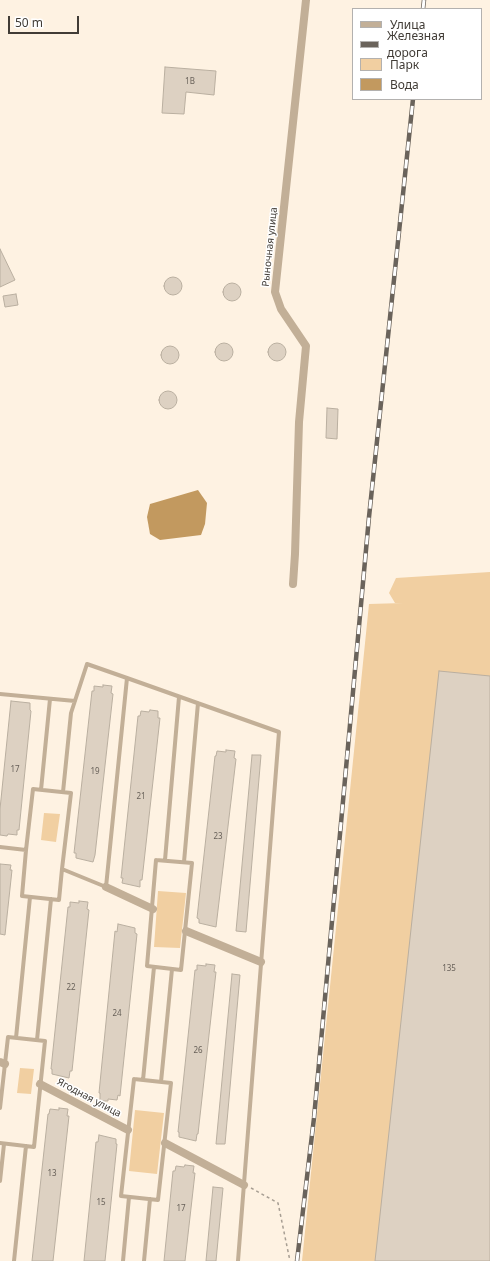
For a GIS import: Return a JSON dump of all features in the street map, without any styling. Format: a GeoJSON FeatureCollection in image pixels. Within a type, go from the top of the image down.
{"type":"FeatureCollection","features":[{"type":"Feature","properties":{"kind":"street","name":"Рыночная улица"},"geometry":{"type":"LineString","coordinates":[[293,584],[298,494],[299,422],[306,346],[281,309],[275,292],[306,0]]}},
{"type":"Feature","properties":{"kind":"street"},"geometry":{"type":"LineString","coordinates":[[106,887],[153,909]]}},
{"type":"Feature","properties":{"kind":"street"},"geometry":{"type":"LineString","coordinates":[[186,931],[261,962]]}},
{"type":"Feature","properties":{"kind":"street","name":"Ягодная улица"},"geometry":{"type":"LineString","coordinates":[[40,1084],[128,1130]]}},
{"type":"Feature","properties":{"kind":"street"},"geometry":{"type":"LineString","coordinates":[[165,1143],[244,1185]]}},
{"type":"Feature","properties":{"kind":"lane"},"geometry":{"type":"LineString","coordinates":[[63,792],[71,713],[87,664],[279,732],[238,1261]]}},
{"type":"Feature","properties":{"kind":"lane"},"geometry":{"type":"LineString","coordinates":[[62,869],[106,887],[127,678]]}},
{"type":"Feature","properties":{"kind":"lane"},"geometry":{"type":"LineString","coordinates":[[0,694],[75,701]]}},
{"type":"Feature","properties":{"kind":"lane"},"geometry":{"type":"LineString","coordinates":[[165,860],[179,697]]}},
{"type":"Feature","properties":{"kind":"lane"},"geometry":{"type":"LineString","coordinates":[[40,790],[50,699]]}},
{"type":"Feature","properties":{"kind":"lane"},"geometry":{"type":"LineString","coordinates":[[184,862],[198,703]]}},
{"type":"Feature","properties":{"kind":"lane"},"geometry":{"type":"LineString","coordinates":[[33,789],[40,790],[71,793],[59,900],[22,896],[33,789]]}},
{"type":"Feature","properties":{"kind":"lane"},"geometry":{"type":"LineString","coordinates":[[0,847],[26,850]]}},
{"type":"Feature","properties":{"kind":"lane"},"geometry":{"type":"LineString","coordinates":[[156,860],[165,860],[192,863],[181,970],[147,966],[156,860]]}},
{"type":"Feature","properties":{"kind":"lane"},"geometry":{"type":"LineString","coordinates":[[16,1038],[30,897]]}},
{"type":"Feature","properties":{"kind":"lane"},"geometry":{"type":"LineString","coordinates":[[37,1040],[51,899]]}},
{"type":"Feature","properties":{"kind":"lane"},"geometry":{"type":"LineString","coordinates":[[143,1080],[154,967]]}},
{"type":"Feature","properties":{"kind":"lane"},"geometry":{"type":"LineString","coordinates":[[161,1082],[172,969]]}},
{"type":"Feature","properties":{"kind":"lane"},"geometry":{"type":"LineString","coordinates":[[0,1108],[2,1063],[8,1037],[45,1041],[34,1147],[2,1143],[0,1181]]}},
{"type":"Feature","properties":{"kind":"lane"},"geometry":{"type":"LineString","coordinates":[[134,1079],[161,1082],[171,1083],[158,1200],[120,1196],[134,1079]]}},
{"type":"Feature","properties":{"kind":"lane"},"geometry":{"type":"LineString","coordinates":[[14,1261],[26,1146]]}},
{"type":"Feature","properties":{"kind":"lane"},"geometry":{"type":"LineString","coordinates":[[123,1261],[129,1196]]}},
{"type":"Feature","properties":{"kind":"lane"},"geometry":{"type":"LineString","coordinates":[[144,1261],[150,1199]]}},
{"type":"Feature","properties":{"kind":"path"},"geometry":{"type":"LineString","coordinates":[[244,1185],[278,1203],[290,1261]]}},
{"type":"Feature","properties":{"kind":"green space"},"geometry":{"type":"Polygon","coordinates":[[[490,572],[490,1261],[302,1261],[369,604],[403,603],[395,603],[389,593],[396,578],[490,572]]]}},
{"type":"Feature","properties":{"kind":"green space"},"geometry":{"type":"Polygon","coordinates":[[[44,813],[60,814],[56,842],[41,840],[44,813]]]}},
{"type":"Feature","properties":{"kind":"green space"},"geometry":{"type":"Polygon","coordinates":[[[158,891],[186,893],[180,948],[154,947],[158,891]]]}},
{"type":"Feature","properties":{"kind":"green space"},"geometry":{"type":"Polygon","coordinates":[[[20,1068],[34,1069],[31,1094],[17,1093],[20,1068]]]}},
{"type":"Feature","properties":{"kind":"green space"},"geometry":{"type":"Polygon","coordinates":[[[135,1110],[164,1113],[157,1174],[129,1171],[135,1110]]]}},
{"type":"Feature","properties":{"kind":"water"},"geometry":{"type":"Polygon","coordinates":[[[198,490],[207,503],[205,524],[201,535],[160,540],[150,534],[147,517],[150,504],[198,490]]]}},
{"type":"Feature","properties":{"kind":"building"},"geometry":{"type":"Polygon","coordinates":[[[165,67],[216,71],[214,95],[186,92],[184,114],[162,113],[165,67]]]}},
{"type":"Feature","properties":{"kind":"building"},"geometry":{"type":"Polygon","coordinates":[[[0,249],[15,280],[0,287],[0,249]]]}},
{"type":"Feature","properties":{"kind":"building"},"geometry":{"type":"Polygon","coordinates":[[[173,277],[179,280],[182,286],[179,292],[173,295],[167,292],[164,286],[167,280],[173,277]]]}},
{"type":"Feature","properties":{"kind":"building"},"geometry":{"type":"Polygon","coordinates":[[[232,283],[238,286],[241,292],[238,298],[232,301],[226,298],[223,292],[226,286],[232,283]]]}},
{"type":"Feature","properties":{"kind":"building"},"geometry":{"type":"Polygon","coordinates":[[[16,294],[18,305],[5,307],[3,296],[16,294]]]}},
{"type":"Feature","properties":{"kind":"building"},"geometry":{"type":"Polygon","coordinates":[[[224,343],[230,346],[233,352],[230,358],[224,361],[218,358],[215,352],[218,346],[224,343]]]}},
{"type":"Feature","properties":{"kind":"building"},"geometry":{"type":"Polygon","coordinates":[[[277,343],[283,346],[286,352],[283,358],[277,361],[271,358],[268,352],[271,346],[277,343]]]}},
{"type":"Feature","properties":{"kind":"building"},"geometry":{"type":"Polygon","coordinates":[[[170,346],[176,349],[179,355],[176,361],[170,364],[164,361],[161,355],[164,349],[170,346]]]}},
{"type":"Feature","properties":{"kind":"building"},"geometry":{"type":"Polygon","coordinates":[[[168,391],[174,394],[177,400],[174,406],[168,409],[162,406],[159,400],[162,394],[168,391]]]}},
{"type":"Feature","properties":{"kind":"building"},"geometry":{"type":"Polygon","coordinates":[[[327,408],[338,409],[337,439],[326,438],[327,408]]]}},
{"type":"Feature","properties":{"kind":"building"},"geometry":{"type":"Polygon","coordinates":[[[439,671],[490,676],[490,1261],[375,1261],[439,671]]]}},
{"type":"Feature","properties":{"kind":"building"},"geometry":{"type":"Polygon","coordinates":[[[103,685],[112,686],[111,693],[113,694],[93,862],[76,858],[76,853],[74,853],[92,691],[94,691],[94,686],[103,687],[103,685]]]}},
{"type":"Feature","properties":{"kind":"building"},"geometry":{"type":"Polygon","coordinates":[[[11,701],[30,703],[31,711],[19,830],[17,830],[17,835],[8,834],[7,836],[0,835],[0,809],[11,701]]]}},
{"type":"Feature","properties":{"kind":"building"},"geometry":{"type":"Polygon","coordinates":[[[150,710],[158,711],[158,718],[160,718],[140,887],[122,883],[123,878],[121,878],[138,716],[140,716],[141,711],[149,712],[150,710]]]}},
{"type":"Feature","properties":{"kind":"building"},"geometry":{"type":"Polygon","coordinates":[[[226,750],[235,751],[234,758],[236,759],[216,927],[199,923],[199,919],[197,918],[215,756],[217,751],[226,752],[226,750]]]}},
{"type":"Feature","properties":{"kind":"building"},"geometry":{"type":"Polygon","coordinates":[[[252,755],[261,755],[246,932],[236,931],[252,755]]]}},
{"type":"Feature","properties":{"kind":"building"},"geometry":{"type":"Polygon","coordinates":[[[0,864],[11,865],[10,870],[12,870],[5,935],[0,934],[0,864]]]}},
{"type":"Feature","properties":{"kind":"building"},"geometry":{"type":"Polygon","coordinates":[[[79,901],[88,902],[87,909],[89,910],[72,1071],[70,1071],[69,1078],[52,1074],[51,1069],[68,907],[70,907],[70,902],[79,903],[79,901]]]}},
{"type":"Feature","properties":{"kind":"building"},"geometry":{"type":"Polygon","coordinates":[[[118,924],[135,928],[135,933],[137,934],[120,1096],[118,1095],[117,1100],[108,1099],[108,1101],[100,1101],[99,1093],[115,931],[117,932],[118,924]]]}},
{"type":"Feature","properties":{"kind":"building"},"geometry":{"type":"Polygon","coordinates":[[[206,964],[215,965],[214,972],[216,972],[196,1141],[179,1137],[178,1132],[195,970],[197,970],[197,965],[206,966],[206,964]]]}},
{"type":"Feature","properties":{"kind":"building"},"geometry":{"type":"Polygon","coordinates":[[[232,974],[240,975],[225,1144],[216,1144],[232,974]]]}},
{"type":"Feature","properties":{"kind":"building"},"geometry":{"type":"Polygon","coordinates":[[[59,1108],[68,1109],[67,1116],[69,1116],[53,1261],[32,1261],[48,1114],[50,1109],[59,1110],[59,1108]]]}},
{"type":"Feature","properties":{"kind":"building"},"geometry":{"type":"Polygon","coordinates":[[[99,1135],[116,1139],[117,1144],[105,1261],[84,1261],[96,1142],[98,1142],[99,1135]]]}},
{"type":"Feature","properties":{"kind":"building"},"geometry":{"type":"Polygon","coordinates":[[[185,1165],[194,1166],[193,1173],[195,1173],[185,1261],[164,1261],[173,1171],[175,1171],[176,1166],[184,1167],[185,1165]]]}},
{"type":"Feature","properties":{"kind":"building"},"geometry":{"type":"Polygon","coordinates":[[[213,1187],[223,1188],[216,1261],[206,1261],[213,1187]]]}},
{"type":"Feature","properties":{"kind":"railway"},"geometry":{"type":"LineString","coordinates":[[423,8],[424,0]]}},
{"type":"Feature","properties":{"kind":"railway"},"geometry":{"type":"LineString","coordinates":[[297,1261],[314,1118],[369,517],[413,100]]}}]}
